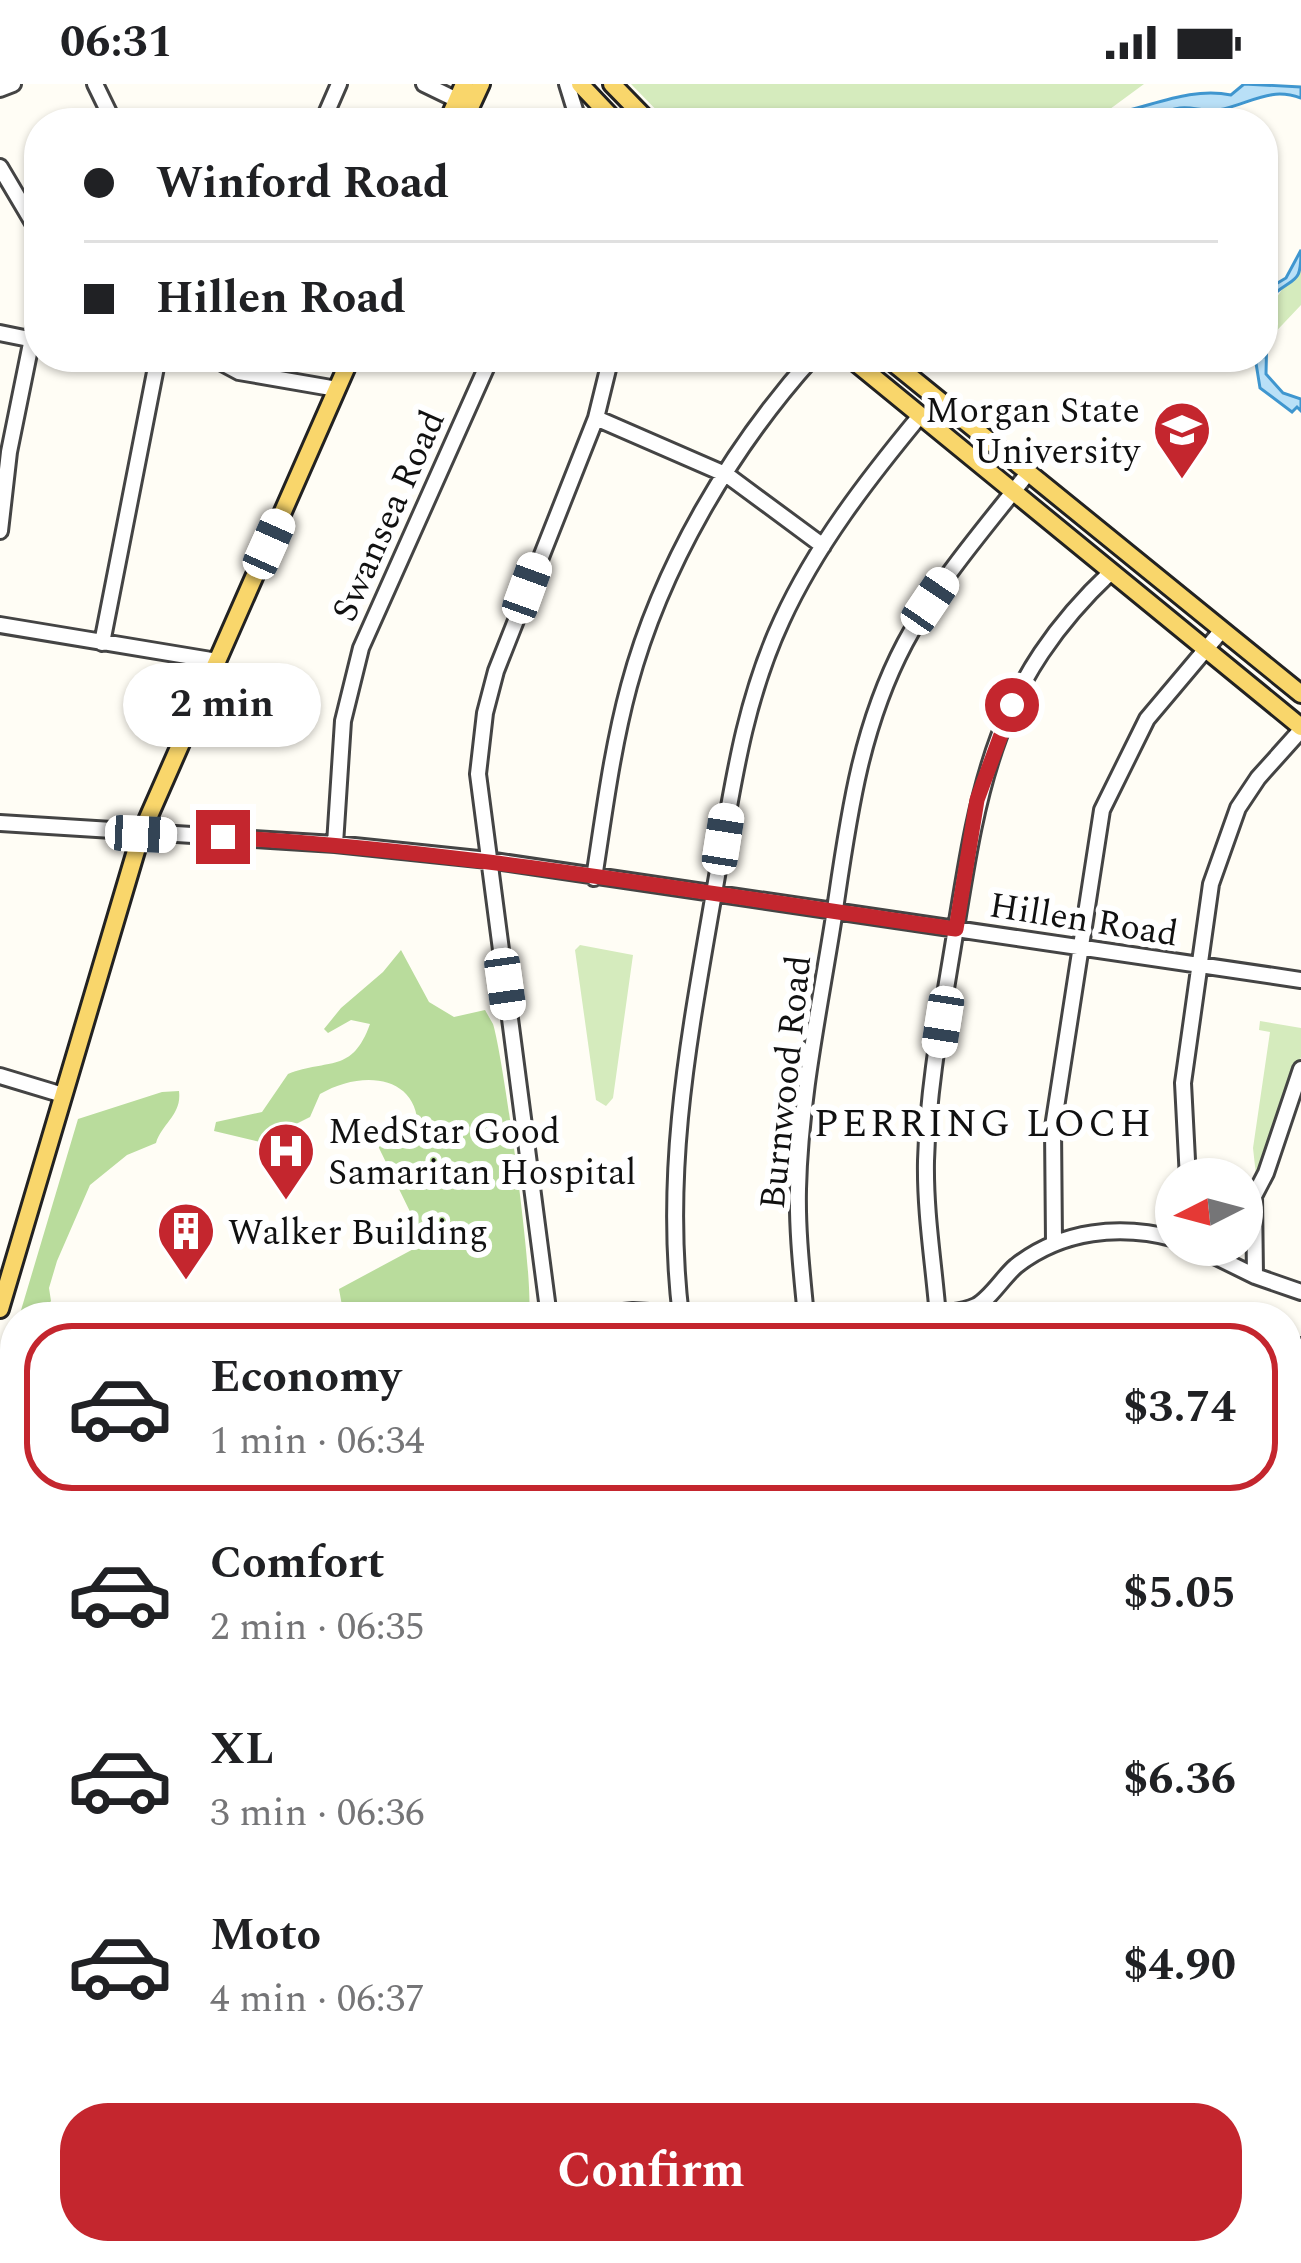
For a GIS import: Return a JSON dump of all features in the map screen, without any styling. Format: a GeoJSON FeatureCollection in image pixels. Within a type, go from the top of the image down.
{"type":"FeatureCollection","features":[{"type":"Feature","properties":{"kind":"main road"},"geometry":{"type":"LineString","coordinates":[[580,84],[603,108]]}},
{"type":"Feature","properties":{"kind":"main road"},"geometry":{"type":"LineString","coordinates":[[612,84],[633,108]]}},
{"type":"Feature","properties":{"kind":"main road"},"geometry":{"type":"LineString","coordinates":[[2,1302],[141,834],[344,372]]}},
{"type":"Feature","properties":{"kind":"main road"},"geometry":{"type":"LineString","coordinates":[[866,372],[1301,728]]}},
{"type":"Feature","properties":{"kind":"main road"},"geometry":{"type":"LineString","coordinates":[[904,372],[1301,694]]}},
{"type":"Feature","properties":{"kind":"street"},"geometry":{"type":"LineString","coordinates":[[0,89],[14,84]]}},
{"type":"Feature","properties":{"kind":"street"},"geometry":{"type":"LineString","coordinates":[[424,84],[461,92]]}},
{"type":"Feature","properties":{"kind":"street"},"geometry":{"type":"LineString","coordinates":[[0,167],[24,207]]}},
{"type":"Feature","properties":{"kind":"street"},"geometry":{"type":"LineString","coordinates":[[0,531],[9,452],[28,372]]}},
{"type":"Feature","properties":{"kind":"street"},"geometry":{"type":"LineString","coordinates":[[102,643],[155,372]]}},
{"type":"Feature","properties":{"kind":"street"},"geometry":{"type":"LineString","coordinates":[[244,372],[337,389]]}},
{"type":"Feature","properties":{"kind":"street","name":"Swansea Road"},"geometry":{"type":"LineString","coordinates":[[335,844],[343,721],[361,648],[484,372]]}},
{"type":"Feature","properties":{"kind":"street"},"geometry":{"type":"LineString","coordinates":[[547,1302],[478,773],[490,692],[596,418],[607,372]]}},
{"type":"Feature","properties":{"kind":"street"},"geometry":{"type":"LineString","coordinates":[[595,878],[611,765],[638,656],[675,567],[727,475],[801,372]]}},
{"type":"Feature","properties":{"kind":"street"},"geometry":{"type":"LineString","coordinates":[[680,1302],[674,1248],[674,1153],[737,748],[748,704],[780,622],[824,546],[919,417]]}},
{"type":"Feature","properties":{"kind":"street"},"geometry":{"type":"LineString","coordinates":[[596,418],[727,475],[824,546]]}},
{"type":"Feature","properties":{"kind":"street","name":"Burnwood Road"},"geometry":{"type":"LineString","coordinates":[[805,1302],[799,1243],[800,1150],[853,787],[883,689],[930,601],[1028,473]]}},
{"type":"Feature","properties":{"kind":"street"},"geometry":{"type":"LineString","coordinates":[[937,1302],[928,1216],[930,1098],[972,821],[1002,726],[1042,652],[1111,572]]}},
{"type":"Feature","properties":{"kind":"street"},"geometry":{"type":"LineString","coordinates":[[0,625],[218,661]]}},
{"type":"Feature","properties":{"kind":"street"},"geometry":{"type":"LineString","coordinates":[[1054,1243],[1053,1126],[1096,833],[1116,775],[1147,719],[1222,630]]}},
{"type":"Feature","properties":{"kind":"street"},"geometry":{"type":"LineString","coordinates":[[1187,1158],[1184,1083],[1210,884],[1226,831],[1258,778],[1301,728]]}},
{"type":"Feature","properties":{"kind":"street","name":"Hillen Road"},"geometry":{"type":"LineString","coordinates":[[0,823],[335,844],[488,860],[1301,980]]}},
{"type":"Feature","properties":{"kind":"street"},"geometry":{"type":"LineString","coordinates":[[1255,1276],[1254,1196],[1301,1069]]}},
{"type":"Feature","properties":{"kind":"street"},"geometry":{"type":"LineString","coordinates":[[0,1076],[63,1095]]}},
{"type":"Feature","properties":{"kind":"street"},"geometry":{"type":"LineString","coordinates":[[980,1302],[1018,1264],[1054,1243],[1120,1231],[1155,1236]]}},
{"type":"Feature","properties":{"kind":"street"},"geometry":{"type":"LineString","coordinates":[[1235,1266],[1301,1292]]}},
{"type":"Feature","properties":{"kind":"green space"},"geometry":{"type":"Polygon","coordinates":[[[631,84],[1144,84],[1111,108],[654,108],[631,84]]]}},
{"type":"Feature","properties":{"kind":"green space"},"geometry":{"type":"Polygon","coordinates":[[[1301,261],[1301,305],[1278,329],[1278,296],[1301,261]]]}},
{"type":"Feature","properties":{"kind":"green space"},"geometry":{"type":"Polygon","coordinates":[[[580,945],[633,955],[613,1098],[606,1106],[596,1100],[575,950],[580,945]]]}},
{"type":"Feature","properties":{"kind":"green space"},"geometry":{"type":"Polygon","coordinates":[[[401,950],[429,1002],[454,1017],[485,1010],[493,1024],[518,1175],[529,1302],[341,1302],[339,1289],[419,1246],[417,1226],[378,1139],[383,1136],[410,1145],[417,1140],[417,1118],[402,1090],[372,1080],[337,1086],[320,1094],[310,1117],[260,1142],[214,1131],[216,1122],[262,1112],[288,1074],[338,1062],[355,1051],[370,1024],[351,1020],[328,1033],[324,1029],[401,950]]]}},
{"type":"Feature","properties":{"kind":"green space"},"geometry":{"type":"Polygon","coordinates":[[[1260,1021],[1301,1028],[1301,1057],[1263,1172],[1263,1158],[1254,1158],[1253,1148],[1270,1032],[1259,1030],[1260,1021]]]}},
{"type":"Feature","properties":{"kind":"green space"},"geometry":{"type":"Polygon","coordinates":[[[179,1091],[179,1099],[156,1143],[127,1155],[90,1185],[57,1261],[49,1288],[51,1301],[23,1302],[78,1119],[179,1091]]]}},
{"type":"Feature","properties":{"kind":"water"},"geometry":{"type":"Polygon","coordinates":[[[1244,84],[1301,87],[1301,98],[1268,95],[1225,108],[1137,108],[1188,95],[1231,95],[1244,84]]]}},
{"type":"Feature","properties":{"kind":"water"},"geometry":{"type":"Polygon","coordinates":[[[1301,250],[1298,274],[1278,291],[1278,283],[1286,278],[1301,250]]]}},
{"type":"Feature","properties":{"kind":"water"},"geometry":{"type":"Polygon","coordinates":[[[1257,372],[1266,372],[1283,393],[1301,399],[1301,411],[1297,407],[1292,412],[1260,388],[1257,372]]]}},
{"type":"Feature","properties":{"kind":"place","name":"Morgan State University"},"geometry":{"type":"Point","coordinates":[1182,481]}},
{"type":"Feature","properties":{"kind":"place","name":"MedStar Good Samaritan Hospital"},"geometry":{"type":"Point","coordinates":[286,1202]}},
{"type":"Feature","properties":{"kind":"place","name":"Walker Building"},"geometry":{"type":"Point","coordinates":[186,1282]}},
{"type":"Feature","properties":{"kind":"district","name":"PERRING LOCH"},"geometry":{"type":"Point","coordinates":[984,1122]}},
{"type":"Feature","properties":{"kind":"route"},"geometry":{"type":"LineString","coordinates":[[223,837],[488,860],[956,929],[977,800],[1012,705]]}}]}
